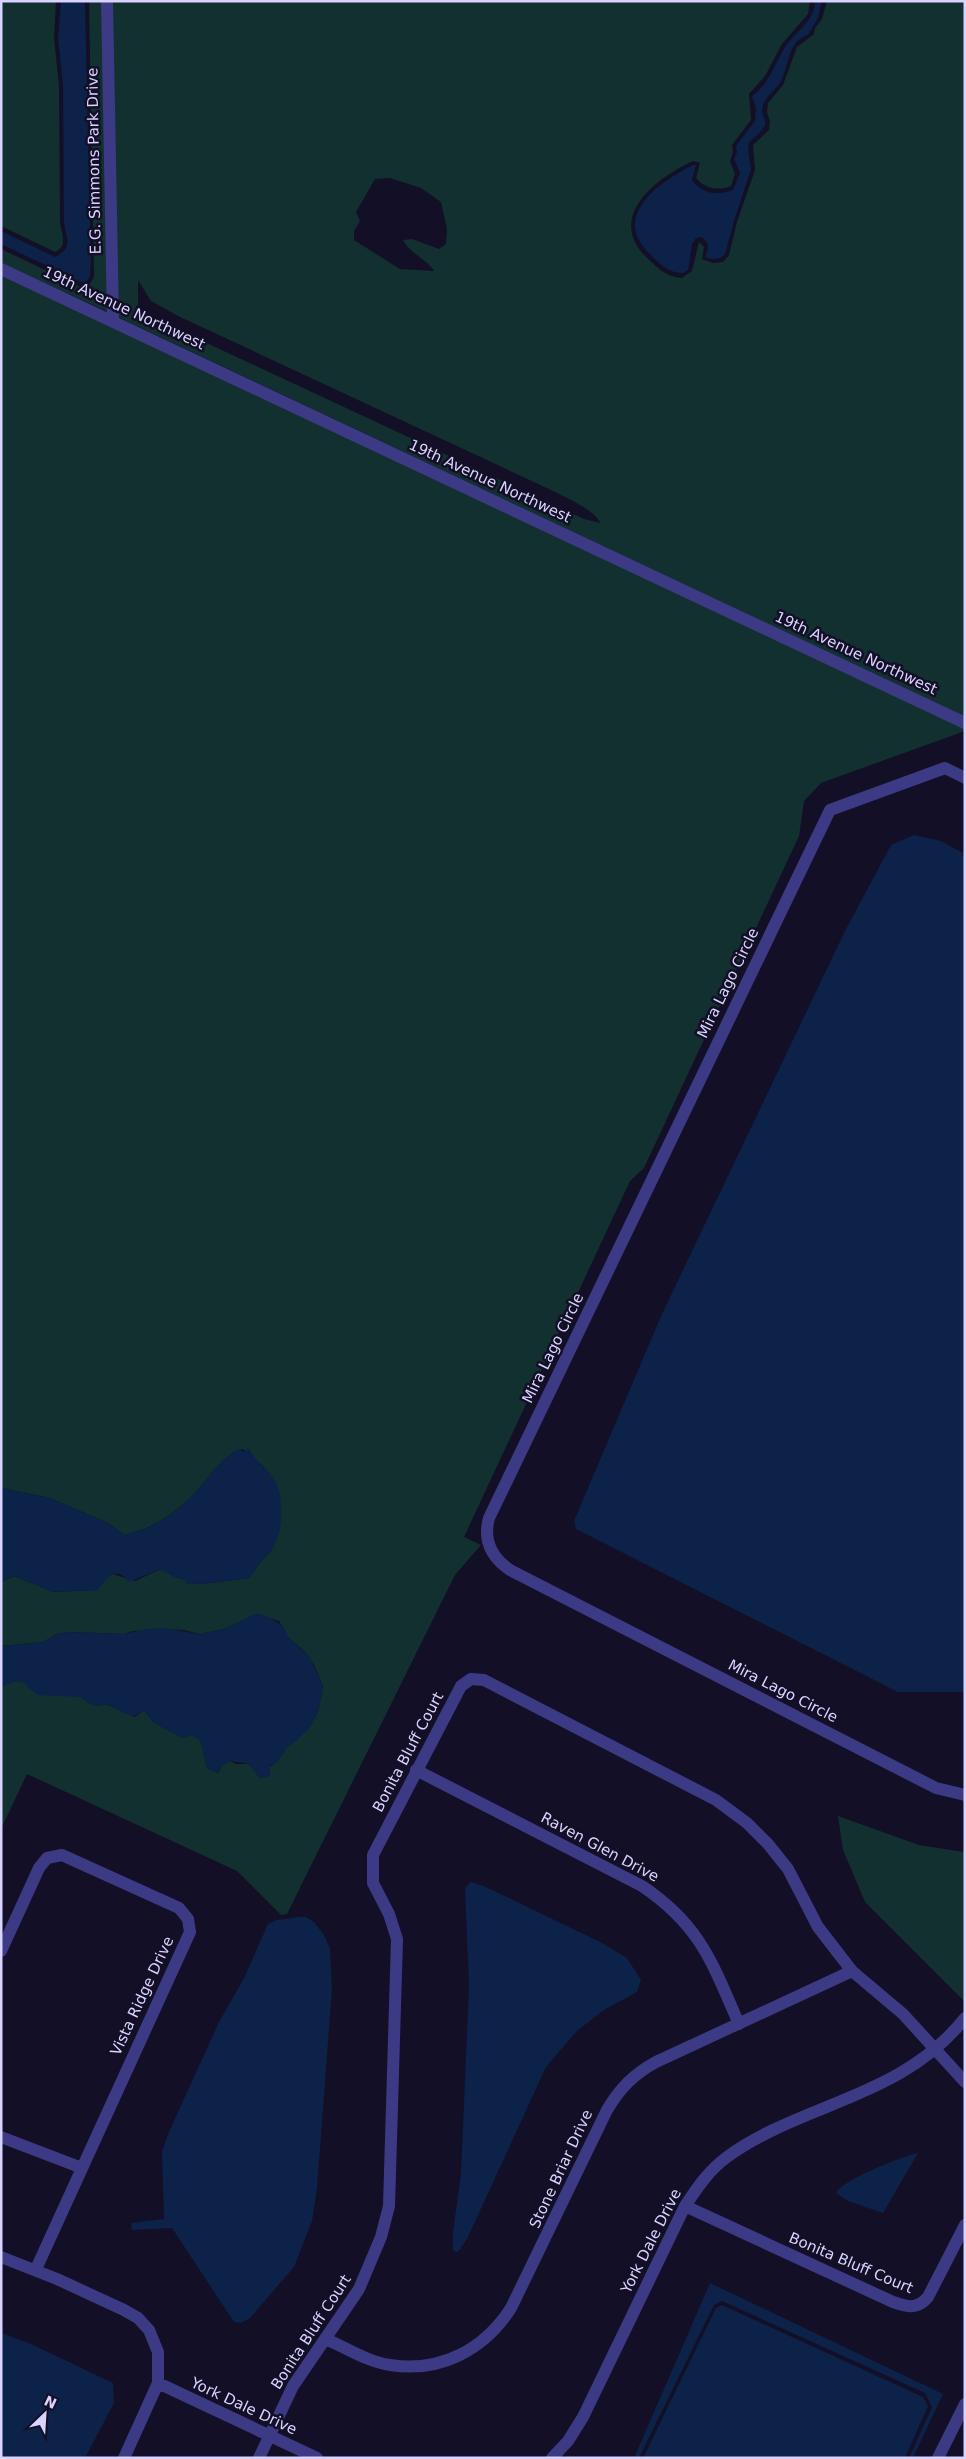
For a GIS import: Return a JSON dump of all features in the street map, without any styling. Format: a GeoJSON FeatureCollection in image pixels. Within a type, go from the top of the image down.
{"type":"FeatureCollection","features":[{"type":"Feature","properties":{"kind":"street","name":"E.G. Simmons Park Drive"},"geometry":{"type":"LineString","coordinates":[[107,1],[113,320]]}},
{"type":"Feature","properties":{"kind":"street","name":"19th Avenue Northwest"},"geometry":{"type":"LineString","coordinates":[[1,269],[113,320],[965,723]]}},
{"type":"Feature","properties":{"kind":"street","name":"Mira Lago Circle"},"geometry":{"type":"LineString","coordinates":[[965,778],[945,768],[830,810],[489,1518],[486,1531],[492,1553],[499,1562],[510,1570],[936,1788],[965,1794]]}},
{"type":"Feature","properties":{"kind":"street","name":"Bonita Bluff Court"},"geometry":{"type":"LineString","coordinates":[[259,2458],[293,2386],[359,2289],[381,2237],[389,2206],[397,1939],[389,1914],[373,1883],[373,1855],[461,1686],[471,1679],[484,1680],[716,1800],[747,1823],[768,1844],[788,1869],[818,1927],[852,1971],[903,2014],[965,2082]]}},
{"type":"Feature","properties":{"kind":"street","name":"Raven Glen Drive"},"geometry":{"type":"LineString","coordinates":[[416,1770],[642,1886],[667,1902],[700,1941],[713,1964],[739,2024]]}},
{"type":"Feature","properties":{"kind":"street","name":"Vista Ridge Drive"},"geometry":{"type":"LineString","coordinates":[[1,1951],[39,1868],[48,1858],[62,1855],[179,1908],[188,1919],[190,1932],[36,2270]]}},
{"type":"Feature","properties":{"kind":"street","name":"Stone Briar Drive"},"geometry":{"type":"LineString","coordinates":[[326,2339],[356,2354],[388,2365],[422,2367],[459,2357],[483,2342],[500,2325],[511,2308],[607,2110],[619,2091],[639,2072],[852,1971]]}},
{"type":"Feature","properties":{"kind":"street","name":"York Dale Drive"},"geometry":{"type":"LineString","coordinates":[[552,2458],[568,2441],[583,2417],[685,2206],[703,2179],[725,2158],[746,2144],[867,2092],[897,2076],[935,2049],[965,2018]]}},
{"type":"Feature","properties":{"kind":"street"},"geometry":{"type":"LineString","coordinates":[[1,2137],[82,2168]]}},
{"type":"Feature","properties":{"kind":"street","name":"Bonita Bluff Court"},"geometry":{"type":"LineString","coordinates":[[685,2206],[893,2302],[910,2307],[921,2305],[928,2297],[965,2225]]}},
{"type":"Feature","properties":{"kind":"street"},"geometry":{"type":"LineString","coordinates":[[1,2257],[36,2270],[124,2310],[138,2318],[149,2330],[158,2352],[158,2383],[124,2458]]}},
{"type":"Feature","properties":{"kind":"street","name":"York Dale Drive"},"geometry":{"type":"LineString","coordinates":[[158,2383],[317,2458]]}},
{"type":"Feature","properties":{"kind":"street"},"geometry":{"type":"LineString","coordinates":[[938,2458],[965,2404]]}},
{"type":"Feature","properties":{"kind":"green space"},"geometry":{"type":"Polygon","coordinates":[[[1,1],[56,1],[54,38],[59,85],[60,223],[63,243],[62,247],[55,252],[1,226],[1,1]]]}},
{"type":"Feature","properties":{"kind":"green space"},"geometry":{"type":"Polygon","coordinates":[[[89,1],[102,1],[108,312],[1,263],[1,249],[83,288],[88,287],[94,277],[89,1]]]}},
{"type":"Feature","properties":{"kind":"green space"},"geometry":{"type":"Polygon","coordinates":[[[112,1],[810,1],[808,14],[782,44],[765,76],[749,94],[751,120],[732,145],[733,152],[730,161],[735,174],[731,186],[717,189],[704,185],[696,178],[700,163],[693,161],[679,168],[651,188],[640,200],[633,214],[631,228],[635,243],[647,258],[667,274],[682,278],[692,271],[699,242],[704,247],[702,259],[713,263],[723,262],[729,255],[737,222],[755,170],[753,145],[769,130],[768,103],[783,85],[797,47],[814,34],[815,28],[822,19],[827,1],[965,1],[965,717],[118,317],[112,1]],[[390,178],[375,179],[356,212],[360,221],[354,231],[354,240],[400,269],[434,271],[403,240],[412,239],[439,249],[446,244],[447,229],[441,202],[421,188],[390,178]],[[138,280],[138,311],[584,519],[600,523],[586,508],[570,499],[178,316],[151,301],[138,280]]]}},
{"type":"Feature","properties":{"kind":"green space"},"geometry":{"type":"Polygon","coordinates":[[[1,274],[965,728],[965,731],[821,783],[804,801],[799,836],[644,1168],[630,1181],[464,1537],[481,1545],[455,1575],[287,1914],[281,1915],[237,1871],[27,1774],[1,1829],[1,1687],[7,1684],[15,1681],[25,1682],[29,1688],[81,1697],[88,1703],[98,1706],[106,1704],[135,1717],[144,1710],[153,1722],[183,1738],[192,1735],[201,1740],[207,1768],[218,1773],[222,1766],[230,1761],[236,1764],[249,1764],[258,1775],[278,1761],[286,1748],[309,1728],[318,1712],[323,1686],[314,1665],[304,1651],[289,1638],[279,1621],[257,1614],[224,1629],[199,1634],[184,1630],[165,1629],[133,1631],[124,1634],[68,1632],[57,1634],[43,1642],[1,1646],[1,1582],[14,1576],[54,1592],[97,1590],[106,1577],[113,1574],[135,1581],[161,1569],[175,1577],[187,1580],[186,1583],[203,1584],[249,1578],[272,1550],[264,1467],[253,1458],[249,1449],[247,1452],[242,1449],[226,1458],[191,1497],[168,1516],[152,1526],[124,1535],[110,1524],[50,1498],[1,1488],[1,274]]]}},
{"type":"Feature","properties":{"kind":"green space"},"geometry":{"type":"Polygon","coordinates":[[[838,1816],[919,1845],[964,1852],[965,1847],[965,2002],[865,1902],[843,1850],[838,1816]]]}},
{"type":"Feature","properties":{"kind":"water"},"geometry":{"type":"Polygon","coordinates":[[[61,1],[85,1],[91,262],[90,276],[85,284],[1,244],[1,231],[55,257],[61,254],[67,247],[64,223],[63,85],[58,38],[61,1]]]}},
{"type":"Feature","properties":{"kind":"water"},"geometry":{"type":"Polygon","coordinates":[[[814,1],[822,1],[818,18],[808,35],[801,38],[792,49],[780,83],[767,98],[762,108],[765,124],[749,142],[748,150],[751,169],[725,254],[716,259],[705,257],[708,248],[707,244],[701,237],[696,238],[692,244],[688,270],[678,273],[669,270],[655,259],[639,241],[635,227],[637,214],[644,202],[654,191],[666,181],[693,165],[696,165],[692,180],[705,191],[722,193],[733,190],[740,173],[734,159],[737,152],[736,146],[755,121],[756,109],[752,96],[763,86],[785,47],[811,16],[814,9],[814,1]]]}},
{"type":"Feature","properties":{"kind":"water"},"geometry":{"type":"Polygon","coordinates":[[[914,835],[941,841],[965,854],[965,1692],[898,1692],[576,1529],[574,1521],[661,1316],[845,931],[891,845],[914,835]]]}},
{"type":"Feature","properties":{"kind":"water"},"geometry":{"type":"Polygon","coordinates":[[[248,1448],[275,1481],[281,1506],[280,1526],[275,1544],[249,1578],[203,1584],[186,1583],[187,1580],[175,1577],[161,1569],[129,1582],[120,1574],[115,1574],[108,1578],[97,1590],[54,1592],[14,1576],[1,1582],[1,1488],[50,1498],[110,1524],[124,1535],[152,1525],[169,1515],[197,1490],[224,1459],[238,1449],[246,1452],[248,1448]]]}},
{"type":"Feature","properties":{"kind":"water"},"geometry":{"type":"Polygon","coordinates":[[[257,1613],[269,1617],[283,1626],[289,1638],[309,1656],[323,1686],[318,1712],[309,1728],[286,1748],[278,1761],[270,1766],[270,1776],[260,1778],[249,1764],[230,1761],[222,1766],[217,1773],[207,1768],[200,1740],[192,1735],[183,1738],[153,1722],[144,1710],[133,1717],[106,1704],[98,1706],[88,1703],[81,1697],[38,1695],[22,1682],[14,1682],[1,1687],[2,1646],[43,1642],[57,1634],[68,1632],[124,1634],[146,1629],[165,1628],[199,1634],[224,1629],[257,1613]]]}},
{"type":"Feature","properties":{"kind":"water"},"geometry":{"type":"Polygon","coordinates":[[[471,1882],[486,1887],[602,1943],[627,1958],[641,1980],[637,1992],[604,2010],[577,2031],[546,2067],[467,2239],[458,2252],[453,2251],[453,2232],[461,2173],[469,1986],[465,1888],[471,1882]]]}},
{"type":"Feature","properties":{"kind":"water"},"geometry":{"type":"Polygon","coordinates":[[[306,1917],[314,1922],[324,1935],[330,1948],[332,1989],[317,2188],[312,2221],[294,2267],[250,2318],[241,2323],[234,2322],[172,2228],[132,2230],[131,2223],[164,2219],[162,2152],[168,2134],[219,2022],[244,1978],[268,1924],[277,1920],[306,1917]]]}},
{"type":"Feature","properties":{"kind":"water"},"geometry":{"type":"Polygon","coordinates":[[[918,2153],[883,2213],[848,2201],[836,2193],[861,2175],[918,2153]]]}},
{"type":"Feature","properties":{"kind":"water"},"geometry":{"type":"Polygon","coordinates":[[[710,2283],[943,2394],[913,2458],[909,2458],[932,2407],[925,2393],[722,2301],[714,2305],[639,2458],[634,2458],[710,2283]]]}},
{"type":"Feature","properties":{"kind":"water"},"geometry":{"type":"Polygon","coordinates":[[[722,2305],[923,2397],[928,2406],[905,2458],[643,2458],[716,2308],[722,2305]]]}},
{"type":"Feature","properties":{"kind":"water"},"geometry":{"type":"Polygon","coordinates":[[[1,2333],[31,2344],[113,2383],[114,2403],[85,2458],[1,2458],[1,2333]]]}}]}
